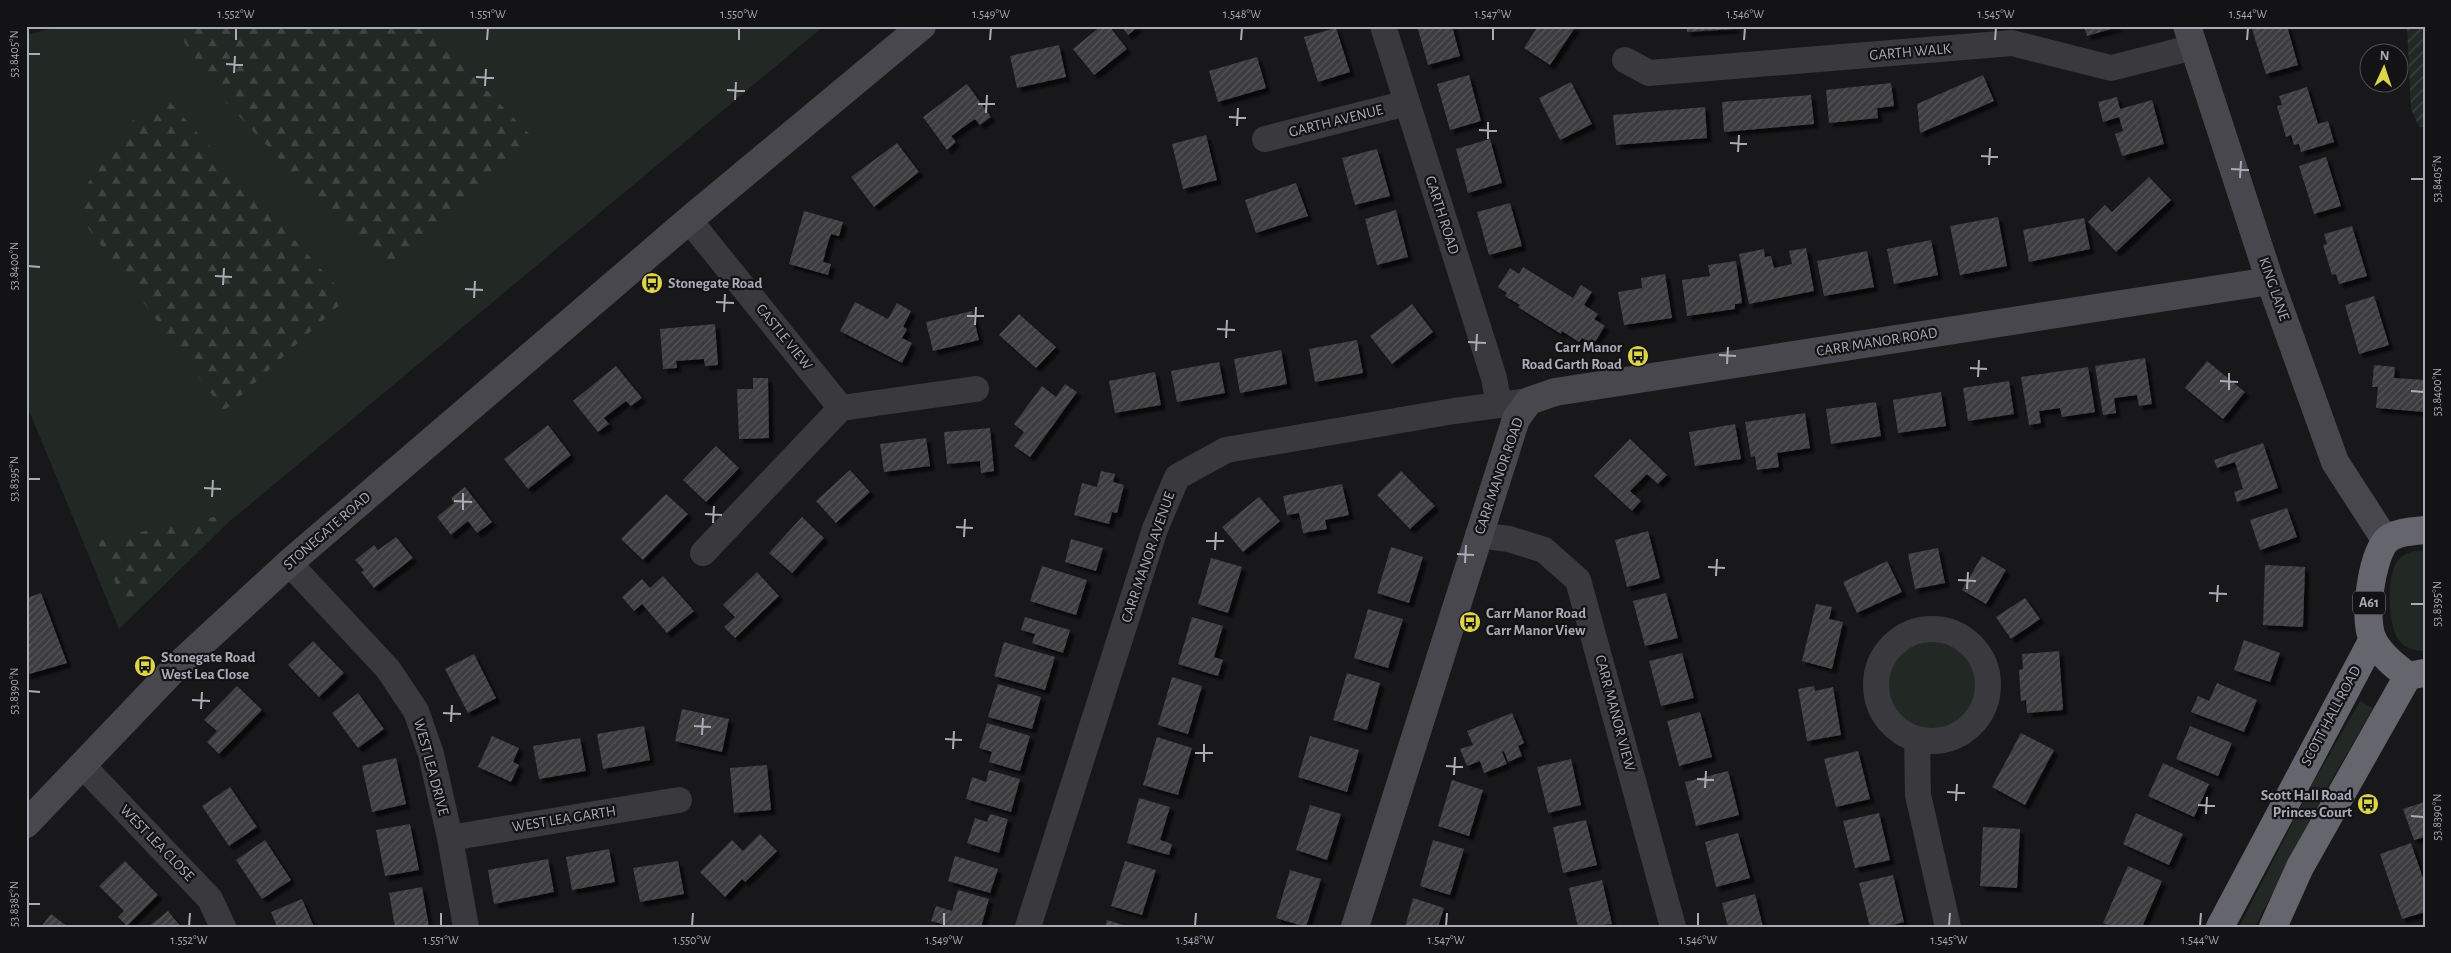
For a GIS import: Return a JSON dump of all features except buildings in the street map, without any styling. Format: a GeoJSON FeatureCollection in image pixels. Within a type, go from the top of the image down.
{"type":"FeatureCollection","features":[{"type":"Feature","properties":{"kind":"highway"},"geometry":{"type":"LineString","coordinates":[[2386,541],[2404,532],[2425,530]]}},
{"type":"Feature","properties":{"kind":"highway","name":"A61"},"geometry":{"type":"LineString","coordinates":[[2273,927],[2300,867],[2416,674],[2386,658],[2373,639],[2368,598],[2373,566],[2386,541]]}},
{"type":"Feature","properties":{"kind":"highway","name":"SCOTT HALL ROAD"},"geometry":{"type":"LineString","coordinates":[[2220,927],[2373,639]]}},
{"type":"Feature","properties":{"kind":"street","name":"STONEGATE ROAD"},"geometry":{"type":"LineString","coordinates":[[26,824],[175,668],[289,563],[689,220],[922,26]]}},
{"type":"Feature","properties":{"kind":"street","name":"GARTH ROAD"},"geometry":{"type":"LineString","coordinates":[[1383,26],[1494,378],[1499,405]]}},
{"type":"Feature","properties":{"kind":"street","name":"GARTH WALK"},"geometry":{"type":"LineString","coordinates":[[1625,60],[1649,73],[2012,43],[2111,68],[2190,37]]}},
{"type":"Feature","properties":{"kind":"street","name":"KING LANE"},"geometry":{"type":"LineString","coordinates":[[2190,37],[2270,281],[2335,462],[2386,541]]}},
{"type":"Feature","properties":{"kind":"street","name":"GARTH AVENUE"},"geometry":{"type":"LineString","coordinates":[[1264,139],[1407,103]]}},
{"type":"Feature","properties":{"kind":"street","name":"CASTLE VIEW"},"geometry":{"type":"LineString","coordinates":[[689,220],[841,408]]}},
{"type":"Feature","properties":{"kind":"street","name":"CARR MANOR ROAD"},"geometry":{"type":"LineString","coordinates":[[1355,927],[1516,419],[1529,401],[1555,392],[2270,281]]}},
{"type":"Feature","properties":{"kind":"street"},"geometry":{"type":"LineString","coordinates":[[703,553],[841,408],[976,389]]}},
{"type":"Feature","properties":{"kind":"street","name":"CARR MANOR AVENUE"},"geometry":{"type":"LineString","coordinates":[[1028,927],[1155,529],[1177,477],[1226,450],[1529,401]]}},
{"type":"Feature","properties":{"kind":"street","name":"CARR MANOR VIEW"},"geometry":{"type":"LineString","coordinates":[[1478,535],[1509,539],[1544,550],[1578,580],[1673,927]]}},
{"type":"Feature","properties":{"kind":"street","name":"WEST LEA DRIVE"},"geometry":{"type":"LineString","coordinates":[[289,563],[388,669],[416,711],[431,754],[450,838],[466,927]]}},
{"type":"Feature","properties":{"kind":"street"},"geometry":{"type":"LineString","coordinates":[[1928,628],[1960,635],[1980,653],[1989,684],[1983,710],[1966,731],[1947,740],[1917,740],[1897,731],[1881,711],[1874,683],[1881,659],[1899,638],[1928,628]]}},
{"type":"Feature","properties":{"kind":"street"},"geometry":{"type":"LineString","coordinates":[[1917,740],[1918,795],[1948,927]]}},
{"type":"Feature","properties":{"kind":"street","name":"WEST LEA CLOSE"},"geometry":{"type":"LineString","coordinates":[[82,765],[210,898],[223,927]]}},
{"type":"Feature","properties":{"kind":"street","name":"WEST LEA GARTH"},"geometry":{"type":"LineString","coordinates":[[450,838],[679,800]]}},
{"type":"Feature","properties":{"kind":"green space"},"geometry":{"type":"Polygon","coordinates":[[[52,26],[824,26],[229,522],[119,629],[30,413],[26,412],[26,35],[50,29],[52,26]]]}},
{"type":"Feature","properties":{"kind":"green space"},"geometry":{"type":"Polygon","coordinates":[[[180,26],[424,26],[537,142],[385,272],[223,99],[176,30],[180,26]]]}},
{"type":"Feature","properties":{"kind":"green space"},"geometry":{"type":"Polygon","coordinates":[[[2407,26],[2425,26],[2425,127],[2419,127],[2411,109],[2407,26]]]}},
{"type":"Feature","properties":{"kind":"green space"},"geometry":{"type":"Polygon","coordinates":[[[166,98],[347,298],[224,411],[77,213],[88,183],[137,115],[166,98]]]}},
{"type":"Feature","properties":{"kind":"green space"},"geometry":{"type":"Polygon","coordinates":[[[223,515],[126,607],[97,541],[223,515]]]}},
{"type":"Feature","properties":{"kind":"green space"},"geometry":{"type":"Polygon","coordinates":[[[2415,551],[2425,551],[2425,651],[2403,645],[2398,639],[2392,623],[2390,590],[2393,570],[2400,558],[2415,551]]]}},
{"type":"Feature","properties":{"kind":"green space"},"geometry":{"type":"Polygon","coordinates":[[[1932,640],[1949,644],[1964,653],[1973,668],[1977,685],[1973,702],[1964,717],[1949,726],[1932,730],[1915,726],[1900,717],[1891,702],[1887,685],[1891,668],[1900,653],[1915,644],[1932,640]]]}},
{"type":"Feature","properties":{"kind":"green space"},"geometry":{"type":"Polygon","coordinates":[[[2360,701],[2373,708],[2326,790],[2255,927],[2239,927],[2313,783],[2360,701]]]}},
{"type":"Feature","properties":{"kind":"place","name":"Stonegate Road"},"geometry":{"type":"Point","coordinates":[652,283]}},
{"type":"Feature","properties":{"kind":"place","name":"Carr Manor Road Garth Road"},"geometry":{"type":"Point","coordinates":[1638,356]}},
{"type":"Feature","properties":{"kind":"place","name":"Carr Manor Road Carr Manor View"},"geometry":{"type":"Point","coordinates":[1470,622]}},
{"type":"Feature","properties":{"kind":"place","name":"Stonegate Road West Lea Close"},"geometry":{"type":"Point","coordinates":[145,666]}},
{"type":"Feature","properties":{"kind":"place","name":"Scott Hall Road Princes Court"},"geometry":{"type":"Point","coordinates":[2368,804]}}]}
